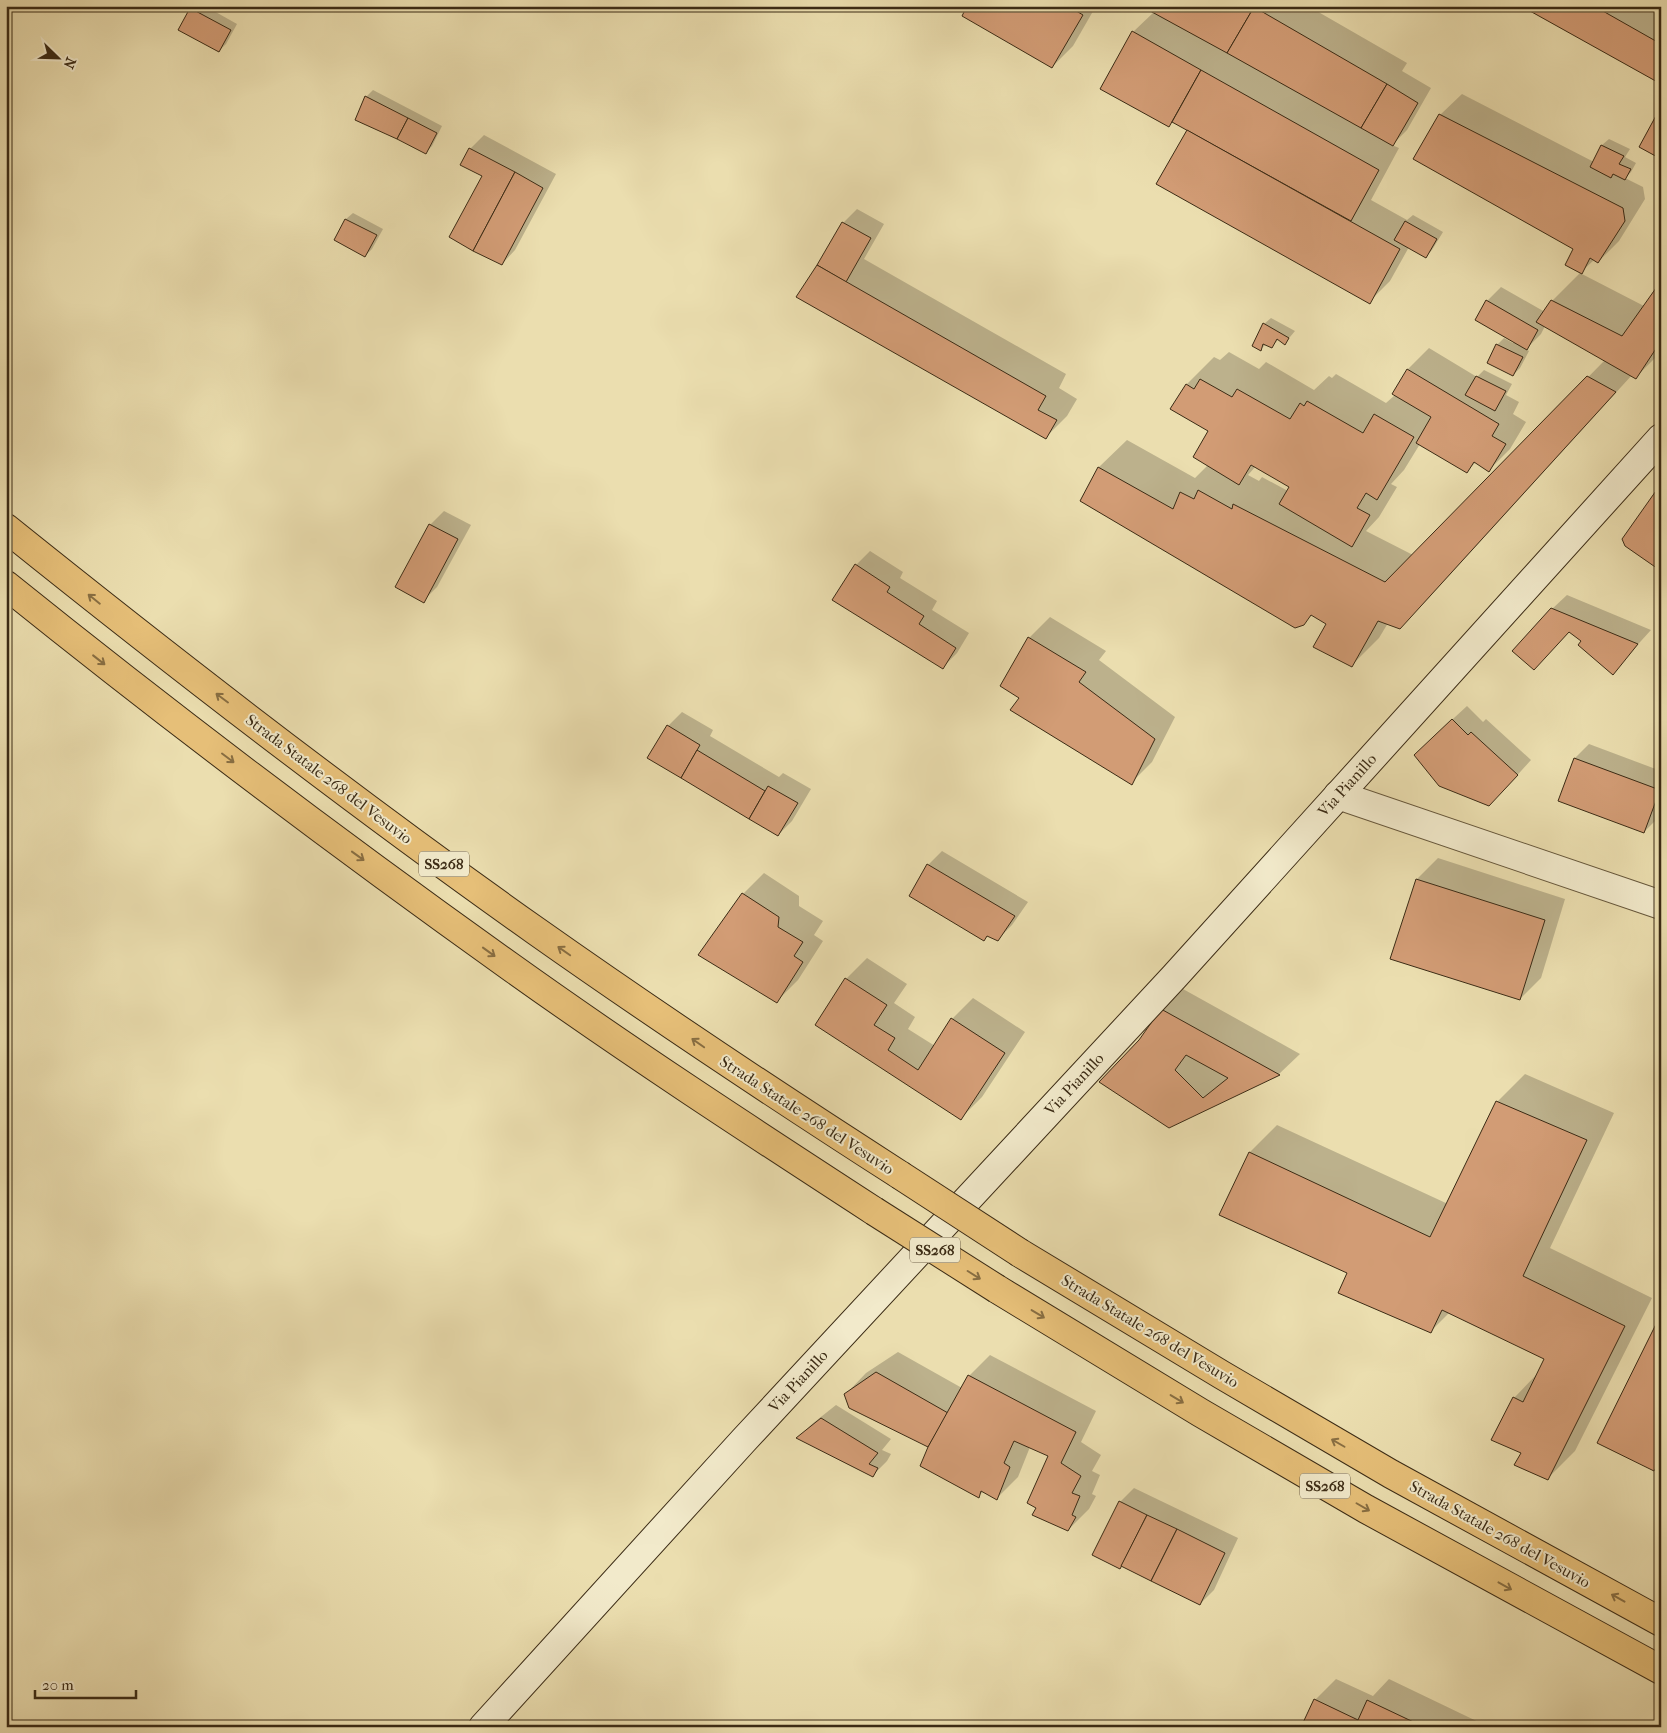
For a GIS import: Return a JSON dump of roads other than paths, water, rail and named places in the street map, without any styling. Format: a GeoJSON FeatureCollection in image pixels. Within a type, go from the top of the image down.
{"type":"FeatureCollection","features":[{"type":"Feature","properties":{"kind":"highway","name":"Strada Statale 268 del Vesuvio"},"geometry":{"type":"LineString","coordinates":[[6,528],[127,625],[356,800],[536,931],[703,1046],[1020,1253],[1222,1375],[1390,1474],[1661,1622]]}},
{"type":"Feature","properties":{"kind":"highway","name":"SS268"},"geometry":{"type":"LineString","coordinates":[[6,585],[98,660],[332,837],[509,966],[692,1092],[997,1289],[1201,1414],[1366,1509],[1661,1670]]}},
{"type":"Feature","properties":{"kind":"street","name":"Via Pianillo"},"geometry":{"type":"LineString","coordinates":[[483,1727],[744,1440],[1174,977],[1661,438]]}},
{"type":"Feature","properties":{"kind":"street"},"geometry":{"type":"LineString","coordinates":[[1338,795],[1661,905]]}}]}
